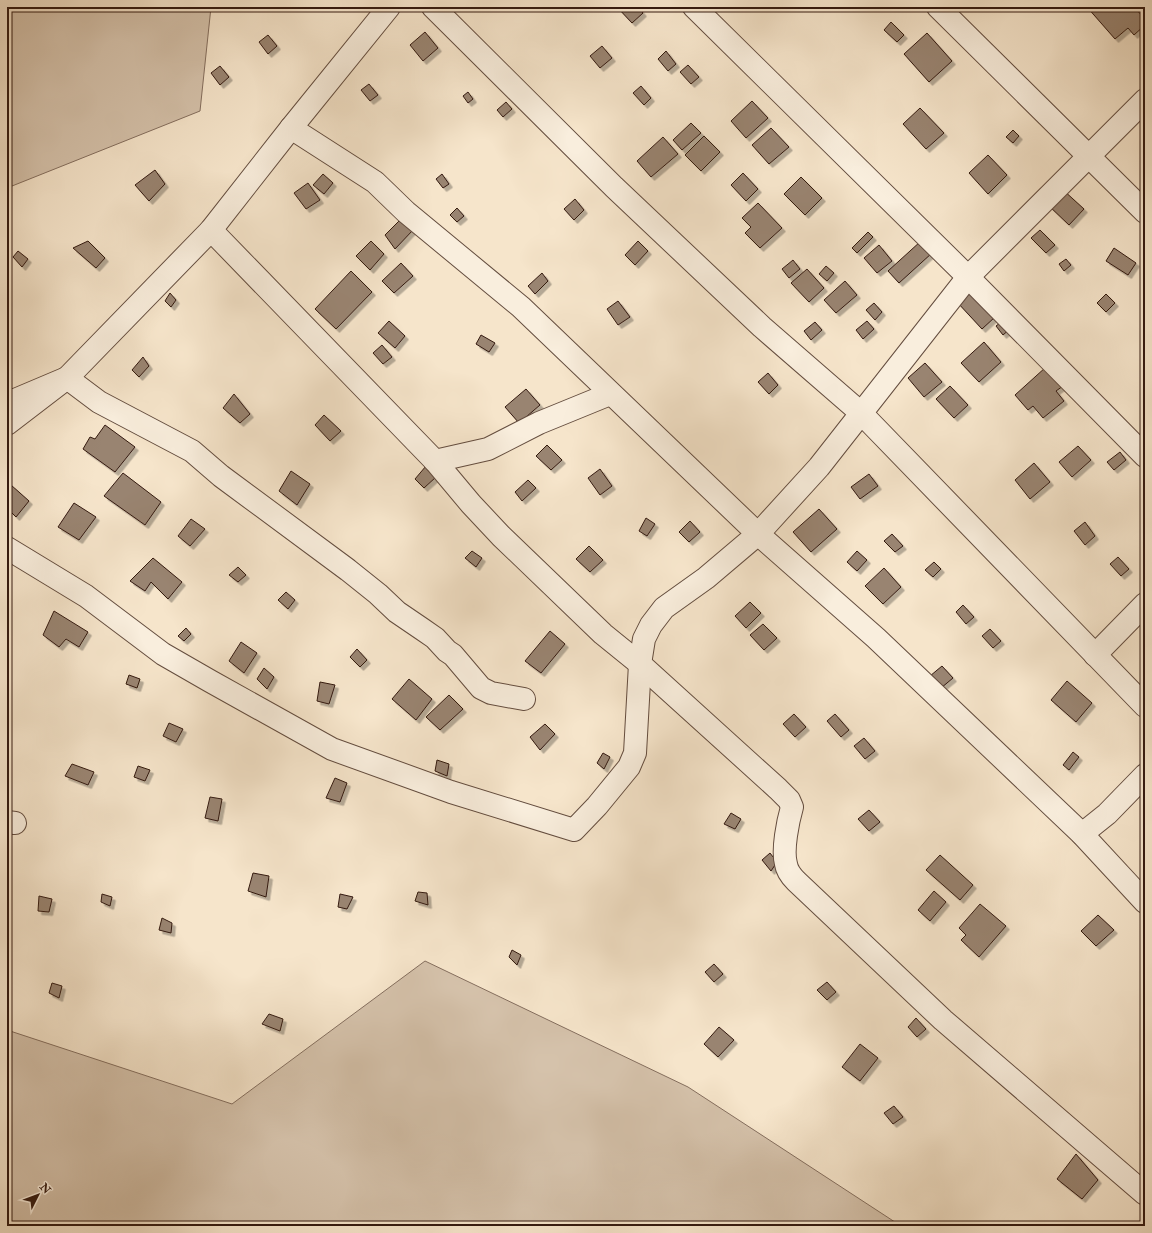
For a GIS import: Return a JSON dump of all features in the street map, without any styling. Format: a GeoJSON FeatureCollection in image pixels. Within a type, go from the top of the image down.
{"type":"FeatureCollection","features":[{"type":"Feature","properties":{"kind":"street"},"geometry":{"type":"LineString","coordinates":[[7,424],[67,378],[211,230],[389,7]]}},
{"type":"Feature","properties":{"kind":"street"},"geometry":{"type":"LineString","coordinates":[[433,7],[614,186],[751,317],[861,413],[1145,706]]}},
{"type":"Feature","properties":{"kind":"street"},"geometry":{"type":"LineString","coordinates":[[694,7],[968,277],[1145,456]]}},
{"type":"Feature","properties":{"kind":"street"},"geometry":{"type":"LineString","coordinates":[[938,7],[1145,212]]}},
{"type":"Feature","properties":{"kind":"street"},"geometry":{"type":"LineString","coordinates":[[7,548],[86,596],[163,654],[332,749],[451,792],[574,830],[597,806],[629,767],[635,753],[640,664],[644,639],[651,625],[664,608],[706,578],[758,534],[819,467],[968,277],[1145,100]]}},
{"type":"Feature","properties":{"kind":"street"},"geometry":{"type":"LineString","coordinates":[[291,128],[375,182],[406,212],[520,307],[758,534],[876,638],[1082,834],[1145,902]]}},
{"type":"Feature","properties":{"kind":"street"},"geometry":{"type":"LineString","coordinates":[[211,230],[435,461],[500,536],[603,634],[640,664],[789,800],[792,807],[789,819],[785,856],[786,865],[790,874],[796,881],[943,1020],[1145,1194]]}},
{"type":"Feature","properties":{"kind":"street"},"geometry":{"type":"LineString","coordinates":[[7,400],[15,400],[67,378]]}},
{"type":"Feature","properties":{"kind":"street"},"geometry":{"type":"LineString","coordinates":[[67,378],[99,402],[192,451],[221,476],[348,570],[378,594],[397,612],[435,638],[447,651],[453,655],[481,688],[491,694],[524,699]]}},
{"type":"Feature","properties":{"kind":"street"},"geometry":{"type":"LineString","coordinates":[[435,461],[488,449],[539,423],[610,394]]}},
{"type":"Feature","properties":{"kind":"street"},"geometry":{"type":"LineString","coordinates":[[1095,655],[1145,604]]}},
{"type":"Feature","properties":{"kind":"street"},"geometry":{"type":"LineString","coordinates":[[1082,834],[1107,814],[1145,775]]}},
{"type":"Feature","properties":{"kind":"shaded area"},"geometry":{"type":"Polygon","coordinates":[[[7,7],[211,7],[200,111],[7,188],[7,7]]]}},
{"type":"Feature","properties":{"kind":"shaded area"},"geometry":{"type":"Polygon","coordinates":[[[425,961],[688,1087],[901,1226],[7,1226],[7,1030],[232,1104],[425,961]]]}},
{"type":"Feature","properties":{"kind":"building"},"geometry":{"type":"Polygon","coordinates":[[[617,7],[638,7],[643,13],[632,23],[617,7]]]}},
{"type":"Feature","properties":{"kind":"building"},"geometry":{"type":"Polygon","coordinates":[[[1087,7],[1134,7],[1145,19],[1145,25],[1134,35],[1128,28],[1115,39],[1087,7]]]}},
{"type":"Feature","properties":{"kind":"building"},"geometry":{"type":"Polygon","coordinates":[[[891,22],[904,35],[897,42],[884,30],[891,22]]]}},
{"type":"Feature","properties":{"kind":"building"},"geometry":{"type":"Polygon","coordinates":[[[425,32],[438,48],[423,61],[410,45],[425,32]]]}},
{"type":"Feature","properties":{"kind":"building"},"geometry":{"type":"Polygon","coordinates":[[[927,33],[952,61],[929,82],[904,54],[927,33]]]}},
{"type":"Feature","properties":{"kind":"building"},"geometry":{"type":"Polygon","coordinates":[[[268,35],[277,46],[268,54],[259,42],[268,35]]]}},
{"type":"Feature","properties":{"kind":"building"},"geometry":{"type":"Polygon","coordinates":[[[602,46],[612,58],[600,68],[590,56],[602,46]]]}},
{"type":"Feature","properties":{"kind":"building"},"geometry":{"type":"Polygon","coordinates":[[[666,51],[676,64],[668,71],[658,59],[666,51]]]}},
{"type":"Feature","properties":{"kind":"building"},"geometry":{"type":"Polygon","coordinates":[[[688,65],[699,77],[691,84],[680,72],[688,65]]]}},
{"type":"Feature","properties":{"kind":"building"},"geometry":{"type":"Polygon","coordinates":[[[220,66],[229,77],[220,85],[211,73],[220,66]]]}},
{"type":"Feature","properties":{"kind":"building"},"geometry":{"type":"Polygon","coordinates":[[[369,84],[378,95],[370,101],[361,90],[369,84]]]}},
{"type":"Feature","properties":{"kind":"building"},"geometry":{"type":"Polygon","coordinates":[[[641,86],[651,98],[644,105],[633,93],[641,86]]]}},
{"type":"Feature","properties":{"kind":"building"},"geometry":{"type":"Polygon","coordinates":[[[468,92],[473,99],[468,103],[463,96],[468,92]]]}},
{"type":"Feature","properties":{"kind":"building"},"geometry":{"type":"Polygon","coordinates":[[[752,101],[768,118],[746,138],[731,121],[752,101]]]}},
{"type":"Feature","properties":{"kind":"building"},"geometry":{"type":"Polygon","coordinates":[[[506,102],[512,109],[503,117],[497,110],[506,102]]]}},
{"type":"Feature","properties":{"kind":"building"},"geometry":{"type":"Polygon","coordinates":[[[920,108],[944,133],[926,149],[903,124],[920,108]]]}},
{"type":"Feature","properties":{"kind":"building"},"geometry":{"type":"Polygon","coordinates":[[[691,123],[701,133],[682,150],[673,140],[691,123]]]}},
{"type":"Feature","properties":{"kind":"building"},"geometry":{"type":"Polygon","coordinates":[[[771,128],[789,147],[769,164],[752,145],[771,128]]]}},
{"type":"Feature","properties":{"kind":"building"},"geometry":{"type":"Polygon","coordinates":[[[1013,130],[1019,136],[1013,143],[1006,137],[1013,130]]]}},
{"type":"Feature","properties":{"kind":"building"},"geometry":{"type":"Polygon","coordinates":[[[704,136],[720,152],[701,171],[685,155],[704,136]]]}},
{"type":"Feature","properties":{"kind":"building"},"geometry":{"type":"Polygon","coordinates":[[[663,137],[678,154],[651,177],[637,161],[663,137]]]}},
{"type":"Feature","properties":{"kind":"building"},"geometry":{"type":"Polygon","coordinates":[[[988,155],[1007,175],[988,194],[969,173],[988,155]]]}},
{"type":"Feature","properties":{"kind":"building"},"geometry":{"type":"Polygon","coordinates":[[[155,170],[165,184],[149,201],[135,185],[155,170]]]}},
{"type":"Feature","properties":{"kind":"building"},"geometry":{"type":"Polygon","coordinates":[[[743,173],[758,189],[746,201],[731,185],[743,173]]]}},
{"type":"Feature","properties":{"kind":"building"},"geometry":{"type":"Polygon","coordinates":[[[323,174],[333,183],[324,194],[313,185],[323,174]]]}},
{"type":"Feature","properties":{"kind":"building"},"geometry":{"type":"Polygon","coordinates":[[[442,174],[449,184],[443,188],[436,179],[442,174]]]}},
{"type":"Feature","properties":{"kind":"building"},"geometry":{"type":"Polygon","coordinates":[[[801,177],[822,198],[805,215],[784,194],[801,177]]]}},
{"type":"Feature","properties":{"kind":"building"},"geometry":{"type":"Polygon","coordinates":[[[308,183],[320,200],[306,209],[294,193],[308,183]]]}},
{"type":"Feature","properties":{"kind":"building"},"geometry":{"type":"Polygon","coordinates":[[[1062,189],[1084,209],[1069,225],[1047,204],[1062,189]]]}},
{"type":"Feature","properties":{"kind":"building"},"geometry":{"type":"Polygon","coordinates":[[[575,199],[584,210],[574,220],[564,209],[575,199]]]}},
{"type":"Feature","properties":{"kind":"building"},"geometry":{"type":"Polygon","coordinates":[[[758,203],[782,228],[760,248],[745,233],[751,227],[742,218],[758,203]]]}},
{"type":"Feature","properties":{"kind":"building"},"geometry":{"type":"Polygon","coordinates":[[[457,208],[464,216],[457,222],[450,215],[457,208]]]}},
{"type":"Feature","properties":{"kind":"building"},"geometry":{"type":"Polygon","coordinates":[[[401,219],[413,230],[395,249],[385,235],[401,219]]]}},
{"type":"Feature","properties":{"kind":"building"},"geometry":{"type":"Polygon","coordinates":[[[1040,230],[1055,245],[1046,253],[1031,238],[1040,230]]]}},
{"type":"Feature","properties":{"kind":"building"},"geometry":{"type":"Polygon","coordinates":[[[868,232],[873,237],[857,253],[852,248],[868,232]]]}},
{"type":"Feature","properties":{"kind":"building"},"geometry":{"type":"Polygon","coordinates":[[[88,241],[105,258],[96,268],[73,248],[88,241]]]}},
{"type":"Feature","properties":{"kind":"building"},"geometry":{"type":"Polygon","coordinates":[[[371,241],[384,254],[370,270],[356,256],[371,241]]]}},
{"type":"Feature","properties":{"kind":"building"},"geometry":{"type":"Polygon","coordinates":[[[638,241],[648,251],[635,265],[625,255],[638,241]]]}},
{"type":"Feature","properties":{"kind":"building"},"geometry":{"type":"Polygon","coordinates":[[[921,241],[932,253],[899,283],[888,271],[921,241]]]}},
{"type":"Feature","properties":{"kind":"building"},"geometry":{"type":"Polygon","coordinates":[[[879,245],[892,261],[877,273],[864,258],[879,245]]]}},
{"type":"Feature","properties":{"kind":"building"},"geometry":{"type":"Polygon","coordinates":[[[1114,248],[1136,263],[1128,275],[1106,261],[1114,248]]]}},
{"type":"Feature","properties":{"kind":"building"},"geometry":{"type":"Polygon","coordinates":[[[18,251],[28,259],[22,267],[13,257],[18,251]]]}},
{"type":"Feature","properties":{"kind":"building"},"geometry":{"type":"Polygon","coordinates":[[[1066,259],[1071,265],[1064,271],[1059,264],[1066,259]]]}},
{"type":"Feature","properties":{"kind":"building"},"geometry":{"type":"Polygon","coordinates":[[[793,260],[800,269],[789,278],[782,269],[793,260]]]}},
{"type":"Feature","properties":{"kind":"building"},"geometry":{"type":"Polygon","coordinates":[[[401,263],[413,276],[394,293],[382,281],[401,263]]]}},
{"type":"Feature","properties":{"kind":"building"},"geometry":{"type":"Polygon","coordinates":[[[826,266],[834,273],[827,281],[819,274],[826,266]]]}},
{"type":"Feature","properties":{"kind":"building"},"geometry":{"type":"Polygon","coordinates":[[[807,269],[824,288],[809,302],[791,283],[807,269]]]}},
{"type":"Feature","properties":{"kind":"building"},"geometry":{"type":"Polygon","coordinates":[[[351,271],[372,292],[336,329],[315,309],[351,271]]]}},
{"type":"Feature","properties":{"kind":"building"},"geometry":{"type":"Polygon","coordinates":[[[542,273],[548,281],[535,294],[528,286],[542,273]]]}},
{"type":"Feature","properties":{"kind":"building"},"geometry":{"type":"Polygon","coordinates":[[[845,281],[857,295],[836,313],[824,300],[845,281]]]}},
{"type":"Feature","properties":{"kind":"building"},"geometry":{"type":"Polygon","coordinates":[[[970,290],[995,317],[982,329],[957,302],[970,290]]]}},
{"type":"Feature","properties":{"kind":"building"},"geometry":{"type":"Polygon","coordinates":[[[170,293],[176,300],[171,307],[165,301],[170,293]]]}},
{"type":"Feature","properties":{"kind":"building"},"geometry":{"type":"Polygon","coordinates":[[[1106,294],[1115,303],[1106,312],[1097,303],[1106,294]]]}},
{"type":"Feature","properties":{"kind":"building"},"geometry":{"type":"Polygon","coordinates":[[[618,301],[630,317],[618,325],[607,309],[618,301]]]}},
{"type":"Feature","properties":{"kind":"building"},"geometry":{"type":"Polygon","coordinates":[[[874,303],[882,312],[875,320],[866,310],[874,303]]]}},
{"type":"Feature","properties":{"kind":"building"},"geometry":{"type":"Polygon","coordinates":[[[1004,320],[1011,328],[1003,335],[996,326],[1004,320]]]}},
{"type":"Feature","properties":{"kind":"building"},"geometry":{"type":"Polygon","coordinates":[[[389,321],[405,336],[395,348],[378,333],[389,321]]]}},
{"type":"Feature","properties":{"kind":"building"},"geometry":{"type":"Polygon","coordinates":[[[867,321],[874,329],[863,339],[856,330],[867,321]]]}},
{"type":"Feature","properties":{"kind":"building"},"geometry":{"type":"Polygon","coordinates":[[[815,322],[822,330],[811,340],[804,331],[815,322]]]}},
{"type":"Feature","properties":{"kind":"building"},"geometry":{"type":"Polygon","coordinates":[[[481,335],[495,343],[489,352],[476,344],[481,335]]]}},
{"type":"Feature","properties":{"kind":"building"},"geometry":{"type":"Polygon","coordinates":[[[984,342],[1001,362],[979,382],[961,363],[984,342]]]}},
{"type":"Feature","properties":{"kind":"building"},"geometry":{"type":"Polygon","coordinates":[[[382,345],[392,357],[383,364],[373,353],[382,345]]]}},
{"type":"Feature","properties":{"kind":"building"},"geometry":{"type":"Polygon","coordinates":[[[143,357],[149,366],[139,377],[132,370],[143,357]]]}},
{"type":"Feature","properties":{"kind":"building"},"geometry":{"type":"Polygon","coordinates":[[[925,363],[942,382],[924,397],[908,378],[925,363]]]}},
{"type":"Feature","properties":{"kind":"building"},"geometry":{"type":"Polygon","coordinates":[[[1046,367],[1063,386],[1056,391],[1064,401],[1043,418],[1033,406],[1028,410],[1015,395],[1046,367]]]}},
{"type":"Feature","properties":{"kind":"building"},"geometry":{"type":"Polygon","coordinates":[[[768,373],[778,385],[769,394],[758,382],[768,373]]]}},
{"type":"Feature","properties":{"kind":"building"},"geometry":{"type":"Polygon","coordinates":[[[950,386],[968,405],[954,418],[936,399],[950,386]]]}},
{"type":"Feature","properties":{"kind":"building"},"geometry":{"type":"Polygon","coordinates":[[[526,389],[540,405],[519,423],[505,407],[526,389]]]}},
{"type":"Feature","properties":{"kind":"building"},"geometry":{"type":"Polygon","coordinates":[[[234,394],[250,414],[240,423],[223,408],[234,394]]]}},
{"type":"Feature","properties":{"kind":"building"},"geometry":{"type":"Polygon","coordinates":[[[324,415],[341,431],[330,441],[315,425],[324,415]]]}},
{"type":"Feature","properties":{"kind":"building"},"geometry":{"type":"Polygon","coordinates":[[[105,425],[135,447],[115,472],[83,449],[90,437],[95,439],[105,425]]]}},
{"type":"Feature","properties":{"kind":"building"},"geometry":{"type":"Polygon","coordinates":[[[547,445],[562,460],[551,470],[536,456],[547,445]]]}},
{"type":"Feature","properties":{"kind":"building"},"geometry":{"type":"Polygon","coordinates":[[[1078,446],[1091,460],[1072,477],[1059,462],[1078,446]]]}},
{"type":"Feature","properties":{"kind":"building"},"geometry":{"type":"Polygon","coordinates":[[[1120,452],[1126,460],[1114,470],[1107,462],[1120,452]]]}},
{"type":"Feature","properties":{"kind":"building"},"geometry":{"type":"Polygon","coordinates":[[[1034,463],[1050,482],[1030,499],[1015,480],[1034,463]]]}},
{"type":"Feature","properties":{"kind":"building"},"geometry":{"type":"Polygon","coordinates":[[[426,466],[436,477],[424,488],[415,479],[426,466]]]}},
{"type":"Feature","properties":{"kind":"building"},"geometry":{"type":"Polygon","coordinates":[[[600,469],[612,486],[600,495],[588,478],[600,469]]]}},
{"type":"Feature","properties":{"kind":"building"},"geometry":{"type":"Polygon","coordinates":[[[291,471],[310,484],[297,505],[279,491],[291,471]]]}},
{"type":"Feature","properties":{"kind":"building"},"geometry":{"type":"Polygon","coordinates":[[[123,473],[161,502],[145,525],[104,496],[123,473]]]}},
{"type":"Feature","properties":{"kind":"building"},"geometry":{"type":"Polygon","coordinates":[[[869,474],[878,486],[860,499],[851,487],[869,474]]]}},
{"type":"Feature","properties":{"kind":"building"},"geometry":{"type":"Polygon","coordinates":[[[528,480],[536,488],[522,501],[515,492],[528,480]]]}},
{"type":"Feature","properties":{"kind":"building"},"geometry":{"type":"Polygon","coordinates":[[[11,485],[29,501],[16,517],[7,508],[7,491],[11,485]]]}},
{"type":"Feature","properties":{"kind":"building"},"geometry":{"type":"Polygon","coordinates":[[[74,503],[96,517],[79,540],[58,527],[74,503]]]}},
{"type":"Feature","properties":{"kind":"building"},"geometry":{"type":"Polygon","coordinates":[[[819,509],[837,529],[811,552],[793,532],[819,509]]]}},
{"type":"Feature","properties":{"kind":"building"},"geometry":{"type":"Polygon","coordinates":[[[646,518],[655,524],[647,536],[639,531],[646,518]]]}},
{"type":"Feature","properties":{"kind":"building"},"geometry":{"type":"Polygon","coordinates":[[[191,519],[205,529],[190,546],[178,536],[191,519]]]}},
{"type":"Feature","properties":{"kind":"building"},"geometry":{"type":"Polygon","coordinates":[[[690,521],[700,532],[689,542],[679,532],[690,521]]]}},
{"type":"Feature","properties":{"kind":"building"},"geometry":{"type":"Polygon","coordinates":[[[1085,522],[1095,536],[1085,545],[1074,531],[1085,522]]]}},
{"type":"Feature","properties":{"kind":"building"},"geometry":{"type":"Polygon","coordinates":[[[892,534],[903,546],[895,552],[884,541],[892,534]]]}},
{"type":"Feature","properties":{"kind":"building"},"geometry":{"type":"Polygon","coordinates":[[[589,546],[603,560],[590,572],[576,559],[589,546]]]}},
{"type":"Feature","properties":{"kind":"building"},"geometry":{"type":"Polygon","coordinates":[[[472,551],[482,558],[476,567],[465,558],[472,551]]]}},
{"type":"Feature","properties":{"kind":"building"},"geometry":{"type":"Polygon","coordinates":[[[857,551],[867,560],[857,571],[847,562],[857,551]]]}},
{"type":"Feature","properties":{"kind":"building"},"geometry":{"type":"Polygon","coordinates":[[[1118,557],[1129,569],[1121,576],[1110,564],[1118,557]]]}},
{"type":"Feature","properties":{"kind":"building"},"geometry":{"type":"Polygon","coordinates":[[[153,558],[182,582],[168,599],[151,582],[145,591],[130,581],[153,558]]]}},
{"type":"Feature","properties":{"kind":"building"},"geometry":{"type":"Polygon","coordinates":[[[934,562],[941,569],[933,577],[925,570],[934,562]]]}},
{"type":"Feature","properties":{"kind":"building"},"geometry":{"type":"Polygon","coordinates":[[[238,567],[246,575],[238,582],[229,575],[238,567]]]}},
{"type":"Feature","properties":{"kind":"building"},"geometry":{"type":"Polygon","coordinates":[[[884,568],[901,587],[883,604],[865,586],[884,568]]]}},
{"type":"Feature","properties":{"kind":"building"},"geometry":{"type":"Polygon","coordinates":[[[286,592],[295,600],[288,609],[278,600],[286,592]]]}},
{"type":"Feature","properties":{"kind":"building"},"geometry":{"type":"Polygon","coordinates":[[[750,602],[761,613],[746,628],[735,616],[750,602]]]}},
{"type":"Feature","properties":{"kind":"building"},"geometry":{"type":"Polygon","coordinates":[[[963,605],[974,617],[966,624],[956,612],[963,605]]]}},
{"type":"Feature","properties":{"kind":"building"},"geometry":{"type":"Polygon","coordinates":[[[54,611],[88,632],[79,647],[66,639],[59,647],[43,635],[54,611]]]}},
{"type":"Feature","properties":{"kind":"building"},"geometry":{"type":"Polygon","coordinates":[[[763,624],[777,638],[764,650],[750,635],[763,624]]]}},
{"type":"Feature","properties":{"kind":"building"},"geometry":{"type":"Polygon","coordinates":[[[186,628],[191,634],[184,641],[178,636],[186,628]]]}},
{"type":"Feature","properties":{"kind":"building"},"geometry":{"type":"Polygon","coordinates":[[[990,629],[1001,641],[993,648],[982,636],[990,629]]]}},
{"type":"Feature","properties":{"kind":"building"},"geometry":{"type":"Polygon","coordinates":[[[550,631],[565,644],[541,673],[525,661],[550,631]]]}},
{"type":"Feature","properties":{"kind":"building"},"geometry":{"type":"Polygon","coordinates":[[[241,642],[257,653],[244,673],[229,661],[241,642]]]}},
{"type":"Feature","properties":{"kind":"building"},"geometry":{"type":"Polygon","coordinates":[[[357,649],[367,660],[360,667],[350,657],[357,649]]]}},
{"type":"Feature","properties":{"kind":"building"},"geometry":{"type":"Polygon","coordinates":[[[942,666],[953,678],[941,688],[930,676],[942,666]]]}},
{"type":"Feature","properties":{"kind":"building"},"geometry":{"type":"Polygon","coordinates":[[[264,668],[274,677],[267,689],[257,679],[264,668]]]}},
{"type":"Feature","properties":{"kind":"building"},"geometry":{"type":"Polygon","coordinates":[[[129,675],[140,679],[137,688],[126,684],[129,675]]]}},
{"type":"Feature","properties":{"kind":"building"},"geometry":{"type":"Polygon","coordinates":[[[409,679],[432,699],[416,720],[392,699],[409,679]]]}},
{"type":"Feature","properties":{"kind":"building"},"geometry":{"type":"Polygon","coordinates":[[[1067,681],[1092,703],[1076,722],[1051,700],[1067,681]]]}},
{"type":"Feature","properties":{"kind":"building"},"geometry":{"type":"Polygon","coordinates":[[[320,682],[335,685],[329,704],[317,701],[320,682]]]}},
{"type":"Feature","properties":{"kind":"building"},"geometry":{"type":"Polygon","coordinates":[[[449,695],[463,709],[440,730],[426,717],[449,695]]]}},
{"type":"Feature","properties":{"kind":"building"},"geometry":{"type":"Polygon","coordinates":[[[794,714],[806,727],[795,737],[783,724],[794,714]]]}},
{"type":"Feature","properties":{"kind":"building"},"geometry":{"type":"Polygon","coordinates":[[[835,714],[849,730],[841,737],[827,721],[835,714]]]}},
{"type":"Feature","properties":{"kind":"building"},"geometry":{"type":"Polygon","coordinates":[[[169,723],[183,729],[176,742],[163,736],[169,723]]]}},
{"type":"Feature","properties":{"kind":"building"},"geometry":{"type":"Polygon","coordinates":[[[545,724],[555,734],[540,750],[530,737],[545,724]]]}},
{"type":"Feature","properties":{"kind":"building"},"geometry":{"type":"Polygon","coordinates":[[[864,738],[875,751],[865,759],[854,746],[864,738]]]}},
{"type":"Feature","properties":{"kind":"building"},"geometry":{"type":"Polygon","coordinates":[[[1073,752],[1079,757],[1069,770],[1063,765],[1073,752]]]}},
{"type":"Feature","properties":{"kind":"building"},"geometry":{"type":"Polygon","coordinates":[[[603,753],[610,757],[604,769],[597,763],[603,753]]]}},
{"type":"Feature","properties":{"kind":"building"},"geometry":{"type":"Polygon","coordinates":[[[437,760],[449,764],[447,776],[435,771],[437,760]]]}},
{"type":"Feature","properties":{"kind":"building"},"geometry":{"type":"Polygon","coordinates":[[[72,764],[94,772],[88,785],[65,776],[72,764]]]}},
{"type":"Feature","properties":{"kind":"building"},"geometry":{"type":"Polygon","coordinates":[[[138,766],[150,770],[145,781],[134,777],[138,766]]]}},
{"type":"Feature","properties":{"kind":"building"},"geometry":{"type":"Polygon","coordinates":[[[335,778],[347,783],[340,802],[326,798],[335,778]]]}},
{"type":"Feature","properties":{"kind":"building"},"geometry":{"type":"Polygon","coordinates":[[[210,797],[222,799],[218,821],[205,818],[210,797]]]}},
{"type":"Feature","properties":{"kind":"building"},"geometry":{"type":"Polygon","coordinates":[[[869,810],[880,822],[869,831],[858,819],[869,810]]]}},
{"type":"Feature","properties":{"kind":"building"},"geometry":{"type":"Polygon","coordinates":[[[731,813],[741,819],[735,829],[724,824],[731,813]]]}},
{"type":"Feature","properties":{"kind":"building"},"geometry":{"type":"Polygon","coordinates":[[[770,853],[777,862],[771,871],[762,860],[770,853]]]}},
{"type":"Feature","properties":{"kind":"building"},"geometry":{"type":"Polygon","coordinates":[[[940,855],[973,885],[960,900],[926,870],[940,855]]]}},
{"type":"Feature","properties":{"kind":"building"},"geometry":{"type":"Polygon","coordinates":[[[253,873],[269,876],[266,897],[248,891],[253,873]]]}},
{"type":"Feature","properties":{"kind":"building"},"geometry":{"type":"Polygon","coordinates":[[[934,891],[946,902],[930,921],[918,910],[934,891]]]}},
{"type":"Feature","properties":{"kind":"building"},"geometry":{"type":"Polygon","coordinates":[[[418,892],[427,893],[428,905],[415,901],[418,892]]]}},
{"type":"Feature","properties":{"kind":"building"},"geometry":{"type":"Polygon","coordinates":[[[102,894],[112,897],[110,906],[101,902],[102,894]]]}},
{"type":"Feature","properties":{"kind":"building"},"geometry":{"type":"Polygon","coordinates":[[[340,894],[353,897],[347,909],[338,907],[340,894]]]}},
{"type":"Feature","properties":{"kind":"building"},"geometry":{"type":"Polygon","coordinates":[[[39,896],[52,899],[49,912],[38,911],[39,896]]]}},
{"type":"Feature","properties":{"kind":"building"},"geometry":{"type":"Polygon","coordinates":[[[980,904],[1006,926],[979,957],[961,940],[966,935],[959,928],[980,904]]]}},
{"type":"Feature","properties":{"kind":"building"},"geometry":{"type":"Polygon","coordinates":[[[1098,915],[1114,930],[1096,946],[1081,931],[1098,915]]]}},
{"type":"Feature","properties":{"kind":"building"},"geometry":{"type":"Polygon","coordinates":[[[162,918],[172,923],[171,933],[159,930],[162,918]]]}},
{"type":"Feature","properties":{"kind":"building"},"geometry":{"type":"Polygon","coordinates":[[[512,950],[521,955],[517,965],[509,957],[512,950]]]}},
{"type":"Feature","properties":{"kind":"building"},"geometry":{"type":"Polygon","coordinates":[[[714,964],[723,974],[714,982],[705,972],[714,964]]]}},
{"type":"Feature","properties":{"kind":"building"},"geometry":{"type":"Polygon","coordinates":[[[827,982],[836,992],[827,1000],[817,990],[827,982]]]}},
{"type":"Feature","properties":{"kind":"building"},"geometry":{"type":"Polygon","coordinates":[[[52,983],[62,986],[59,998],[49,993],[52,983]]]}},
{"type":"Feature","properties":{"kind":"building"},"geometry":{"type":"Polygon","coordinates":[[[269,1014],[283,1019],[280,1031],[262,1024],[269,1014]]]}},
{"type":"Feature","properties":{"kind":"building"},"geometry":{"type":"Polygon","coordinates":[[[916,1018],[926,1029],[917,1037],[908,1027],[916,1018]]]}},
{"type":"Feature","properties":{"kind":"building"},"geometry":{"type":"Polygon","coordinates":[[[719,1027],[734,1040],[718,1057],[704,1044],[719,1027]]]}},
{"type":"Feature","properties":{"kind":"building"},"geometry":{"type":"Polygon","coordinates":[[[860,1044],[878,1058],[860,1081],[842,1067],[860,1044]]]}},
{"type":"Feature","properties":{"kind":"building"},"geometry":{"type":"Polygon","coordinates":[[[894,1106],[903,1117],[893,1124],[884,1113],[894,1106]]]}},
{"type":"Feature","properties":{"kind":"building"},"geometry":{"type":"Polygon","coordinates":[[[1076,1154],[1098,1180],[1082,1199],[1057,1179],[1076,1154]]]}}]}
